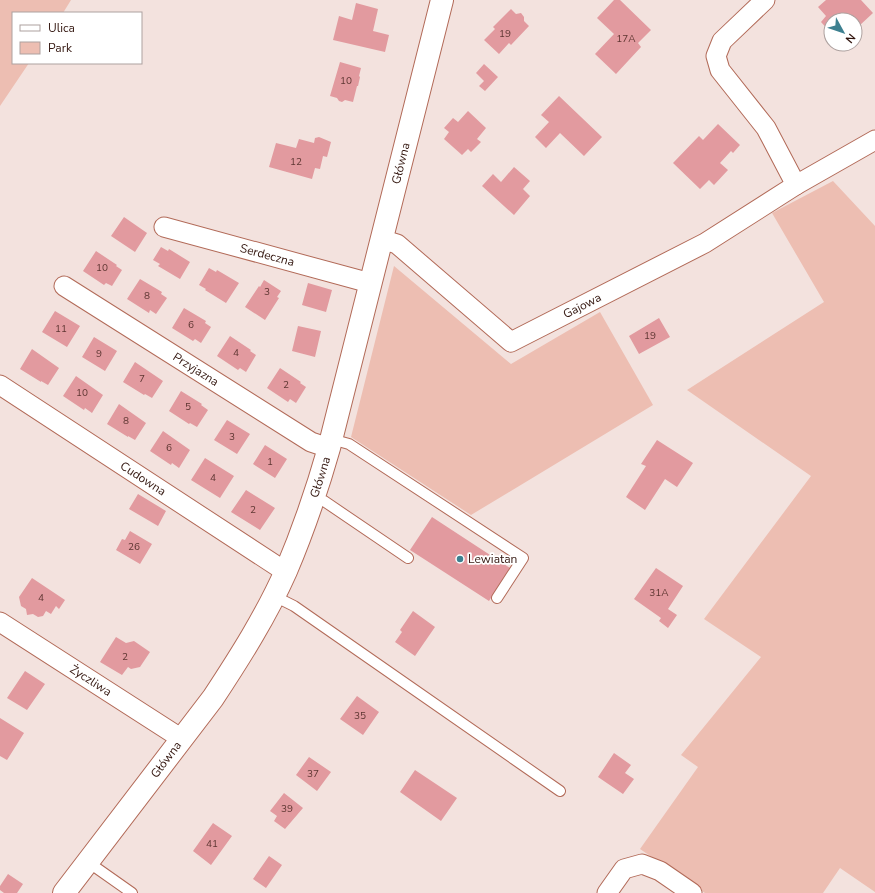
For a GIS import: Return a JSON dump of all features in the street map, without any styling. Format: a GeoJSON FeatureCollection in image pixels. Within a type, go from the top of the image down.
{"type":"FeatureCollection","features":[{"type":"Feature","properties":{"kind":"street","name":"Główna"},"geometry":{"type":"LineString","coordinates":[[64,893],[182,739],[234,666],[259,624],[286,572],[314,498],[330,443],[442,0]]}},
{"type":"Feature","properties":{"kind":"street"},"geometry":{"type":"LineString","coordinates":[[765,0],[722,41],[716,56],[720,70],[766,128],[796,185]]}},
{"type":"Feature","properties":{"kind":"street","name":"Gajowa"},"geometry":{"type":"LineString","coordinates":[[381,240],[397,244],[511,342],[705,242],[796,185],[875,140]]}},
{"type":"Feature","properties":{"kind":"street","name":"Serdeczna"},"geometry":{"type":"LineString","coordinates":[[164,228],[370,283]]}},
{"type":"Feature","properties":{"kind":"street","name":"Przyjazna"},"geometry":{"type":"LineString","coordinates":[[64,286],[311,442],[330,443]]}},
{"type":"Feature","properties":{"kind":"street","name":"Cudowna"},"geometry":{"type":"LineString","coordinates":[[0,385],[286,572]]}},
{"type":"Feature","properties":{"kind":"street","name":"Życzliwa"},"geometry":{"type":"LineString","coordinates":[[0,622],[182,739]]}},
{"type":"Feature","properties":{"kind":"street"},"geometry":{"type":"LineString","coordinates":[[607,893],[624,869],[642,864],[660,871],[692,893]]}},
{"type":"Feature","properties":{"kind":"lane"},"geometry":{"type":"LineString","coordinates":[[330,443],[349,444],[523,558],[497,598]]}},
{"type":"Feature","properties":{"kind":"lane"},"geometry":{"type":"LineString","coordinates":[[314,498],[324,501],[408,558]]}},
{"type":"Feature","properties":{"kind":"lane"},"geometry":{"type":"LineString","coordinates":[[274,596],[294,606],[560,791]]}},
{"type":"Feature","properties":{"kind":"lane"},"geometry":{"type":"LineString","coordinates":[[88,862],[132,893]]}},
{"type":"Feature","properties":{"kind":"green space"},"geometry":{"type":"Polygon","coordinates":[[[0,0],[71,0],[64,12],[12,12],[12,64],[28,64],[0,106],[0,0]]]}},
{"type":"Feature","properties":{"kind":"green space"},"geometry":{"type":"Polygon","coordinates":[[[833,181],[875,226],[875,892],[840,868],[823,893],[705,893],[640,849],[698,767],[681,755],[761,657],[704,619],[811,476],[687,390],[824,302],[772,213],[833,181]]]}},
{"type":"Feature","properties":{"kind":"green space"},"geometry":{"type":"Polygon","coordinates":[[[394,266],[511,364],[600,312],[653,405],[471,515],[351,437],[394,266]]]}},
{"type":"Feature","properties":{"kind":"building"},"geometry":{"type":"Polygon","coordinates":[[[614,0],[620,0],[651,30],[638,43],[641,47],[616,74],[595,54],[614,34],[597,18],[614,0]]]}},
{"type":"Feature","properties":{"kind":"building"},"geometry":{"type":"Polygon","coordinates":[[[826,0],[861,0],[873,13],[863,22],[863,12],[823,13],[818,7],[826,0]]]}},
{"type":"Feature","properties":{"kind":"building"},"geometry":{"type":"Polygon","coordinates":[[[356,3],[378,9],[373,31],[389,35],[385,52],[333,40],[339,16],[352,20],[356,3]]]}},
{"type":"Feature","properties":{"kind":"building"},"geometry":{"type":"Polygon","coordinates":[[[511,9],[516,14],[521,13],[524,17],[524,21],[529,26],[511,45],[509,43],[499,54],[484,40],[495,29],[493,27],[511,9]]]}},
{"type":"Feature","properties":{"kind":"building"},"geometry":{"type":"Polygon","coordinates":[[[340,62],[361,68],[358,86],[353,102],[345,100],[342,102],[337,98],[330,96],[340,62]]]}},
{"type":"Feature","properties":{"kind":"building"},"geometry":{"type":"Polygon","coordinates":[[[484,64],[498,77],[485,91],[479,86],[484,81],[476,73],[484,64]]]}},
{"type":"Feature","properties":{"kind":"building"},"geometry":{"type":"Polygon","coordinates":[[[559,96],[602,137],[584,156],[560,133],[546,148],[535,137],[549,122],[541,115],[559,96]]]}},
{"type":"Feature","properties":{"kind":"building"},"geometry":{"type":"Polygon","coordinates":[[[468,111],[486,128],[477,139],[481,142],[471,152],[468,149],[462,155],[444,139],[449,132],[444,128],[453,118],[458,122],[468,111]]]}},
{"type":"Feature","properties":{"kind":"building"},"geometry":{"type":"Polygon","coordinates":[[[718,124],[740,145],[733,153],[731,151],[720,163],[728,170],[714,185],[709,180],[700,189],[673,163],[699,136],[703,140],[718,124]]]}},
{"type":"Feature","properties":{"kind":"building"},"geometry":{"type":"Polygon","coordinates":[[[319,137],[331,142],[327,157],[323,156],[320,169],[315,168],[312,179],[269,167],[276,143],[296,148],[299,139],[314,143],[315,138],[319,137]]]}},
{"type":"Feature","properties":{"kind":"building"},"geometry":{"type":"Polygon","coordinates":[[[514,167],[530,181],[523,189],[530,196],[514,215],[482,186],[493,174],[501,182],[514,167]]]}},
{"type":"Feature","properties":{"kind":"building"},"geometry":{"type":"Polygon","coordinates":[[[124,217],[147,233],[135,252],[111,236],[124,217]]]}},
{"type":"Feature","properties":{"kind":"building"},"geometry":{"type":"Polygon","coordinates":[[[161,247],[168,251],[169,249],[190,262],[180,279],[158,266],[160,264],[153,260],[161,247]]]}},
{"type":"Feature","properties":{"kind":"building"},"geometry":{"type":"Polygon","coordinates":[[[96,251],[122,270],[112,286],[106,283],[104,285],[83,271],[96,251]]]}},
{"type":"Feature","properties":{"kind":"building"},"geometry":{"type":"Polygon","coordinates":[[[209,268],[216,272],[217,270],[239,283],[226,303],[199,285],[209,268]]]}},
{"type":"Feature","properties":{"kind":"building"},"geometry":{"type":"Polygon","coordinates":[[[140,279],[162,292],[161,294],[167,298],[156,314],[150,310],[149,313],[127,299],[140,279]]]}},
{"type":"Feature","properties":{"kind":"building"},"geometry":{"type":"Polygon","coordinates":[[[264,280],[281,291],[277,297],[279,298],[265,320],[245,307],[264,280]]]}},
{"type":"Feature","properties":{"kind":"building"},"geometry":{"type":"Polygon","coordinates":[[[308,283],[332,290],[326,312],[302,305],[308,283]]]}},
{"type":"Feature","properties":{"kind":"building"},"geometry":{"type":"Polygon","coordinates":[[[184,308],[206,321],[205,323],[211,327],[201,343],[195,339],[193,341],[172,328],[184,308]]]}},
{"type":"Feature","properties":{"kind":"building"},"geometry":{"type":"Polygon","coordinates":[[[55,311],[80,326],[67,347],[42,332],[55,311]]]}},
{"type":"Feature","properties":{"kind":"building"},"geometry":{"type":"Polygon","coordinates":[[[659,318],[670,337],[639,354],[629,336],[659,318]]]}},
{"type":"Feature","properties":{"kind":"building"},"geometry":{"type":"Polygon","coordinates":[[[298,326],[321,331],[315,357],[292,351],[298,326]]]}},
{"type":"Feature","properties":{"kind":"building"},"geometry":{"type":"Polygon","coordinates":[[[230,336],[256,355],[246,372],[240,368],[238,370],[217,356],[230,336]]]}},
{"type":"Feature","properties":{"kind":"building"},"geometry":{"type":"Polygon","coordinates":[[[94,337],[117,351],[105,371],[82,357],[94,337]]]}},
{"type":"Feature","properties":{"kind":"building"},"geometry":{"type":"Polygon","coordinates":[[[32,349],[59,368],[48,385],[20,369],[32,349]]]}},
{"type":"Feature","properties":{"kind":"building"},"geometry":{"type":"Polygon","coordinates":[[[135,362],[163,381],[152,398],[145,394],[144,395],[123,382],[135,362]]]}},
{"type":"Feature","properties":{"kind":"building"},"geometry":{"type":"Polygon","coordinates":[[[280,368],[306,387],[296,403],[290,399],[288,402],[267,388],[280,368]]]}},
{"type":"Feature","properties":{"kind":"building"},"geometry":{"type":"Polygon","coordinates":[[[76,376],[103,395],[92,413],[85,408],[84,410],[63,396],[76,376]]]}},
{"type":"Feature","properties":{"kind":"building"},"geometry":{"type":"Polygon","coordinates":[[[181,391],[202,404],[201,405],[208,410],[197,427],[190,423],[189,424],[169,411],[181,391]]]}},
{"type":"Feature","properties":{"kind":"building"},"geometry":{"type":"Polygon","coordinates":[[[119,404],[146,423],[135,440],[107,424],[119,404]]]}},
{"type":"Feature","properties":{"kind":"building"},"geometry":{"type":"Polygon","coordinates":[[[227,420],[250,434],[237,454],[214,440],[227,420]]]}},
{"type":"Feature","properties":{"kind":"building"},"geometry":{"type":"Polygon","coordinates":[[[163,431],[190,450],[179,468],[172,463],[171,465],[150,451],[163,431]]]}},
{"type":"Feature","properties":{"kind":"building"},"geometry":{"type":"Polygon","coordinates":[[[657,440],[693,463],[677,487],[665,479],[645,510],[626,497],[646,466],[641,464],[657,440]]]}},
{"type":"Feature","properties":{"kind":"building"},"geometry":{"type":"Polygon","coordinates":[[[265,445],[287,459],[275,478],[253,464],[265,445]]]}},
{"type":"Feature","properties":{"kind":"building"},"geometry":{"type":"Polygon","coordinates":[[[205,458],[234,476],[220,498],[191,480],[205,458]]]}},
{"type":"Feature","properties":{"kind":"building"},"geometry":{"type":"Polygon","coordinates":[[[246,490],[275,508],[260,530],[231,512],[246,490]]]}},
{"type":"Feature","properties":{"kind":"building"},"geometry":{"type":"Polygon","coordinates":[[[138,494],[166,511],[158,526],[129,509],[138,494]]]}},
{"type":"Feature","properties":{"kind":"building","name":"Lewiatan"},"geometry":{"type":"Polygon","coordinates":[[[432,517],[510,568],[489,601],[410,550],[432,517]]]}},
{"type":"Feature","properties":{"kind":"building"},"geometry":{"type":"Polygon","coordinates":[[[130,531],[152,544],[140,564],[116,550],[122,539],[125,540],[130,531]]]}},
{"type":"Feature","properties":{"kind":"building"},"geometry":{"type":"Polygon","coordinates":[[[656,568],[683,586],[668,609],[677,615],[668,628],[659,621],[661,618],[634,599],[656,568]]]}},
{"type":"Feature","properties":{"kind":"building"},"geometry":{"type":"Polygon","coordinates":[[[32,578],[65,600],[59,609],[56,606],[51,614],[46,611],[43,616],[38,617],[33,614],[27,615],[26,609],[21,606],[19,597],[32,578]]]}},
{"type":"Feature","properties":{"kind":"building"},"geometry":{"type":"Polygon","coordinates":[[[413,611],[435,627],[415,656],[395,642],[402,632],[400,630],[413,611]]]}},
{"type":"Feature","properties":{"kind":"building"},"geometry":{"type":"Polygon","coordinates":[[[116,637],[126,643],[134,641],[150,652],[140,667],[131,669],[128,667],[122,675],[100,662],[116,637]]]}},
{"type":"Feature","properties":{"kind":"building"},"geometry":{"type":"Polygon","coordinates":[[[25,671],[45,684],[27,710],[7,698],[25,671]]]}},
{"type":"Feature","properties":{"kind":"building"},"geometry":{"type":"Polygon","coordinates":[[[357,696],[379,712],[363,735],[340,719],[357,696]]]}},
{"type":"Feature","properties":{"kind":"building"},"geometry":{"type":"Polygon","coordinates":[[[0,718],[24,733],[7,760],[0,756],[0,718]]]}},
{"type":"Feature","properties":{"kind":"building"},"geometry":{"type":"Polygon","coordinates":[[[614,753],[631,765],[625,773],[634,779],[623,794],[598,777],[614,753]]]}},
{"type":"Feature","properties":{"kind":"building"},"geometry":{"type":"Polygon","coordinates":[[[309,757],[331,772],[317,791],[296,775],[309,757]]]}},
{"type":"Feature","properties":{"kind":"building"},"geometry":{"type":"Polygon","coordinates":[[[415,770],[457,798],[441,821],[400,792],[415,770]]]}},
{"type":"Feature","properties":{"kind":"building"},"geometry":{"type":"Polygon","coordinates":[[[284,793],[303,808],[285,829],[274,821],[277,816],[270,811],[284,793]]]}},
{"type":"Feature","properties":{"kind":"building"},"geometry":{"type":"Polygon","coordinates":[[[213,823],[232,836],[211,865],[193,851],[213,823]]]}},
{"type":"Feature","properties":{"kind":"building"},"geometry":{"type":"Polygon","coordinates":[[[269,856],[282,865],[266,888],[253,879],[269,856]]]}},
{"type":"Feature","properties":{"kind":"building"},"geometry":{"type":"Polygon","coordinates":[[[8,874],[23,884],[17,893],[4,893],[0,890],[0,886],[8,874]]]}},
{"type":"Feature","properties":{"kind":"place","name":"Lewiatan"},"geometry":{"type":"Point","coordinates":[460,559]}}]}
